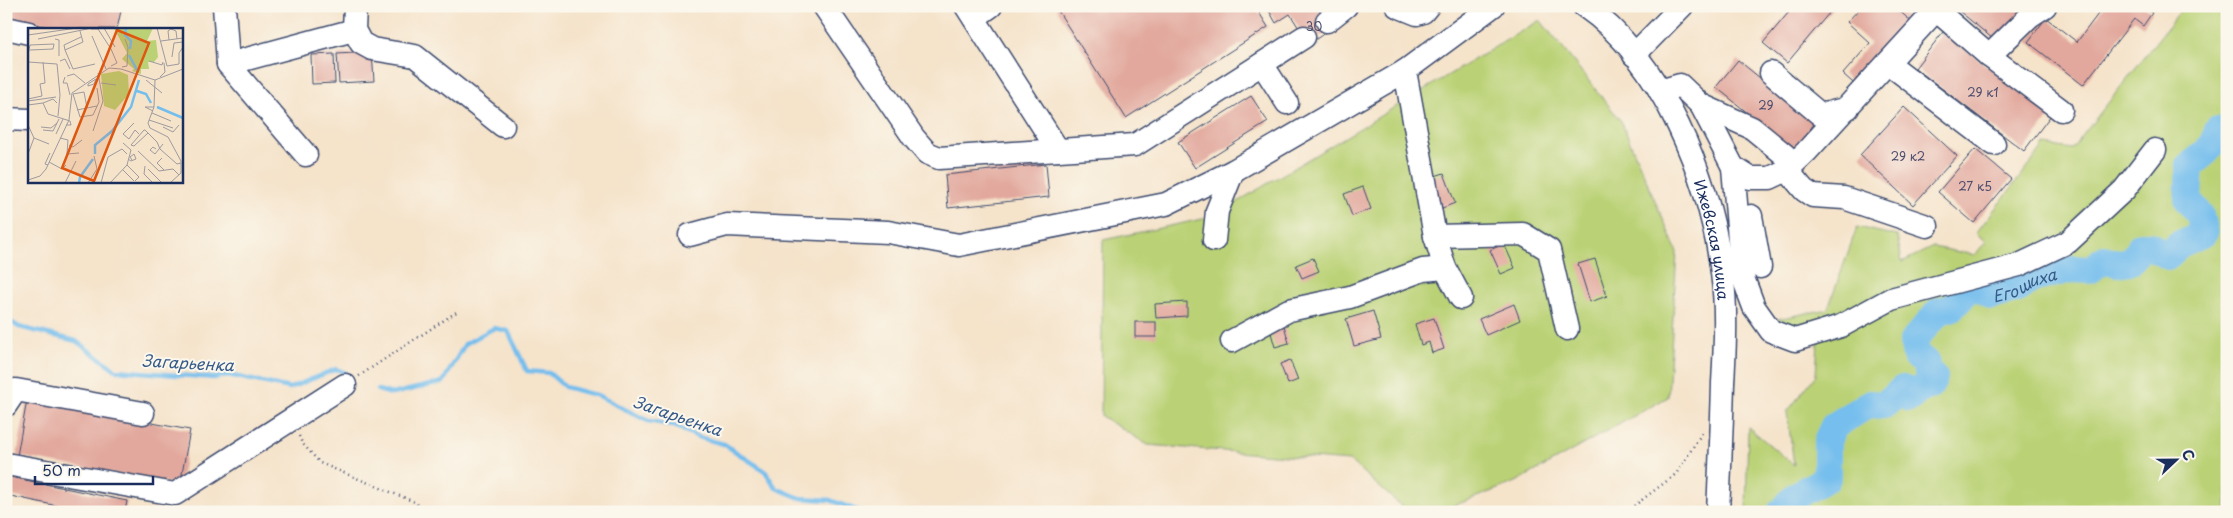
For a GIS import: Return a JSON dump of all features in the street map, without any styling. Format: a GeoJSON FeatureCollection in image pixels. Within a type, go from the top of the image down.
{"type":"FeatureCollection","features":[{"type":"Feature","properties":{"kind":"street"},"geometry":{"type":"LineString","coordinates":[[224,6],[228,64],[306,155]]}},
{"type":"Feature","properties":{"kind":"street"},"geometry":{"type":"LineString","coordinates":[[355,6],[354,30],[361,42],[372,48],[415,56],[503,126]]}},
{"type":"Feature","properties":{"kind":"street"},"geometry":{"type":"LineString","coordinates":[[824,6],[914,138],[927,153],[939,158],[1135,145],[1304,37]]}},
{"type":"Feature","properties":{"kind":"street"},"geometry":{"type":"LineString","coordinates":[[1327,21],[1346,6]]}},
{"type":"Feature","properties":{"kind":"street"},"geometry":{"type":"LineString","coordinates":[[1397,6],[1417,14],[1423,12],[1428,6]]}},
{"type":"Feature","properties":{"kind":"street"},"geometry":{"type":"LineString","coordinates":[[690,235],[727,225],[888,232],[959,245],[1166,204],[1233,171],[1405,71],[1493,6]]}},
{"type":"Feature","properties":{"kind":"street","name":"Ижевская улица"},"geometry":{"type":"LineString","coordinates":[[1584,6],[1634,55],[1660,91],[1687,144],[1707,200],[1722,273],[1725,342],[1718,512]]}},
{"type":"Feature","properties":{"kind":"street"},"geometry":{"type":"LineString","coordinates":[[1634,55],[1682,6]]}},
{"type":"Feature","properties":{"kind":"street"},"geometry":{"type":"LineString","coordinates":[[1989,56],[2030,16],[2045,6]]}},
{"type":"Feature","properties":{"kind":"street"},"geometry":{"type":"LineString","coordinates":[[1738,171],[1760,179],[1779,175],[1786,163],[1848,108],[1936,8],[1989,56],[2061,110]]}},
{"type":"Feature","properties":{"kind":"street"},"geometry":{"type":"LineString","coordinates":[[977,10],[1058,150]]}},
{"type":"Feature","properties":{"kind":"street"},"geometry":{"type":"LineString","coordinates":[[6,28],[28,34]]}},
{"type":"Feature","properties":{"kind":"street"},"geometry":{"type":"LineString","coordinates":[[228,64],[354,30]]}},
{"type":"Feature","properties":{"kind":"street"},"geometry":{"type":"LineString","coordinates":[[1888,63],[1994,144]]}},
{"type":"Feature","properties":{"kind":"street"},"geometry":{"type":"LineString","coordinates":[[1262,64],[1287,103]]}},
{"type":"Feature","properties":{"kind":"street"},"geometry":{"type":"LineString","coordinates":[[1405,71],[1434,236],[1445,268],[1461,298]]}},
{"type":"Feature","properties":{"kind":"street"},"geometry":{"type":"LineString","coordinates":[[1771,73],[1822,115],[1848,108]]}},
{"type":"Feature","properties":{"kind":"street"},"geometry":{"type":"LineString","coordinates":[[1660,91],[1680,85],[1701,105],[1738,171],[1760,267]]}},
{"type":"Feature","properties":{"kind":"street"},"geometry":{"type":"LineString","coordinates":[[1701,105],[1752,128],[1786,163],[1813,196],[1844,198],[1927,226]]}},
{"type":"Feature","properties":{"kind":"street"},"geometry":{"type":"LineString","coordinates":[[6,119],[28,120]]}},
{"type":"Feature","properties":{"kind":"street"},"geometry":{"type":"LineString","coordinates":[[1738,171],[1742,275],[1754,307],[1770,331],[1795,340],[1841,326],[1891,299],[2019,265],[2068,242],[2124,190],[2155,150]]}},
{"type":"Feature","properties":{"kind":"street"},"geometry":{"type":"LineString","coordinates":[[1214,240],[1217,211],[1233,171]]}},
{"type":"Feature","properties":{"kind":"street"},"geometry":{"type":"LineString","coordinates":[[1434,236],[1523,234],[1549,250],[1567,329]]}},
{"type":"Feature","properties":{"kind":"street"},"geometry":{"type":"LineString","coordinates":[[1232,342],[1289,310],[1350,297],[1423,270],[1445,268]]}},
{"type":"Feature","properties":{"kind":"street"},"geometry":{"type":"LineString","coordinates":[[6,464],[175,494],[352,380]]}},
{"type":"Feature","properties":{"kind":"street"},"geometry":{"type":"LineString","coordinates":[[7,402],[16,390],[143,413]]}},
{"type":"Feature","properties":{"kind":"path"},"geometry":{"type":"LineString","coordinates":[[352,380],[458,310]]}},
{"type":"Feature","properties":{"kind":"path"},"geometry":{"type":"LineString","coordinates":[[1626,512],[1676,474],[1703,432]]}},
{"type":"Feature","properties":{"kind":"path"},"geometry":{"type":"LineString","coordinates":[[302,443],[320,463],[417,503],[420,512]]}},
{"type":"Feature","properties":{"kind":"path"},"geometry":{"type":"LineString","coordinates":[[244,512],[244,509],[267,512]]}},
{"type":"Feature","properties":{"kind":"green space"},"geometry":{"type":"Polygon","coordinates":[[[2184,6],[2203,6],[2222,11],[2227,7],[2227,512],[1746,512],[1748,427],[1794,465],[1787,412],[1816,375],[1818,342],[1777,319],[1828,309],[1857,227],[1897,236],[1902,262],[1933,247],[1975,255],[1986,241],[1976,233],[2045,145],[2072,149],[2184,6]]]}},
{"type":"Feature","properties":{"kind":"green space"},"geometry":{"type":"Polygon","coordinates":[[[1540,20],[1621,121],[1677,252],[1668,397],[1516,482],[1437,512],[1408,512],[1350,461],[1148,445],[1101,416],[1103,240],[1212,217],[1540,20]]]}},
{"type":"Feature","properties":{"kind":"building"},"geometry":{"type":"Polygon","coordinates":[[[6,6],[122,6],[117,28],[52,28],[6,17],[6,6]]]}},
{"type":"Feature","properties":{"kind":"building"},"geometry":{"type":"Polygon","coordinates":[[[1055,6],[1255,6],[1268,27],[1126,118],[1055,6]]]}},
{"type":"Feature","properties":{"kind":"building"},"geometry":{"type":"Polygon","coordinates":[[[1268,6],[1317,6],[1332,28],[1309,44],[1290,14],[1276,23],[1268,6]]]}},
{"type":"Feature","properties":{"kind":"building"},"geometry":{"type":"Polygon","coordinates":[[[1794,6],[1835,6],[1787,63],[1763,43],[1794,6]]]}},
{"type":"Feature","properties":{"kind":"building"},"geometry":{"type":"Polygon","coordinates":[[[1862,6],[1894,6],[1915,25],[1860,89],[1843,74],[1870,43],[1847,22],[1862,6]]]}},
{"type":"Feature","properties":{"kind":"building"},"geometry":{"type":"Polygon","coordinates":[[[1953,6],[2028,6],[1998,43],[1953,6]]]}},
{"type":"Feature","properties":{"kind":"building"},"geometry":{"type":"Polygon","coordinates":[[[2104,6],[2143,6],[2152,13],[2143,26],[2134,19],[2083,85],[2028,42],[2046,18],[2077,42],[2104,6]]]}},
{"type":"Feature","properties":{"kind":"building"},"geometry":{"type":"Polygon","coordinates":[[[1943,32],[2051,115],[2024,151],[1915,68],[1943,32]]]}},
{"type":"Feature","properties":{"kind":"building"},"geometry":{"type":"Polygon","coordinates":[[[372,52],[374,81],[339,83],[337,54],[372,52]]]}},
{"type":"Feature","properties":{"kind":"building"},"geometry":{"type":"Polygon","coordinates":[[[334,54],[335,83],[312,84],[311,55],[334,54]]]}},
{"type":"Feature","properties":{"kind":"building"},"geometry":{"type":"Polygon","coordinates":[[[1738,60],[1815,123],[1793,150],[1716,87],[1738,60]]]}},
{"type":"Feature","properties":{"kind":"building"},"geometry":{"type":"Polygon","coordinates":[[[1251,96],[1268,122],[1195,168],[1178,142],[1251,96]]]}},
{"type":"Feature","properties":{"kind":"building"},"geometry":{"type":"Polygon","coordinates":[[[1904,107],[1957,156],[1913,205],[1860,155],[1904,107]]]}},
{"type":"Feature","properties":{"kind":"building"},"geometry":{"type":"Polygon","coordinates":[[[1975,149],[2011,179],[1974,223],[1938,192],[1975,149]]]}},
{"type":"Feature","properties":{"kind":"building"},"geometry":{"type":"Polygon","coordinates":[[[1046,164],[1049,197],[948,208],[945,175],[1046,164]]]}},
{"type":"Feature","properties":{"kind":"building"},"geometry":{"type":"Polygon","coordinates":[[[1444,173],[1455,203],[1440,209],[1429,178],[1444,173]]]}},
{"type":"Feature","properties":{"kind":"building"},"geometry":{"type":"Polygon","coordinates":[[[1363,187],[1371,209],[1352,216],[1344,194],[1363,187]]]}},
{"type":"Feature","properties":{"kind":"building"},"geometry":{"type":"Polygon","coordinates":[[[1504,244],[1515,268],[1501,274],[1490,250],[1504,244]]]}},
{"type":"Feature","properties":{"kind":"building"},"geometry":{"type":"Polygon","coordinates":[[[1313,258],[1319,271],[1302,278],[1296,265],[1313,258]]]}},
{"type":"Feature","properties":{"kind":"building"},"geometry":{"type":"Polygon","coordinates":[[[1595,259],[1607,296],[1590,302],[1578,264],[1595,259]]]}},
{"type":"Feature","properties":{"kind":"building"},"geometry":{"type":"Polygon","coordinates":[[[1187,302],[1187,316],[1156,318],[1155,304],[1187,302]]]}},
{"type":"Feature","properties":{"kind":"building"},"geometry":{"type":"Polygon","coordinates":[[[1514,304],[1520,320],[1486,335],[1479,319],[1514,304]]]}},
{"type":"Feature","properties":{"kind":"building"},"geometry":{"type":"Polygon","coordinates":[[[1373,311],[1381,339],[1354,346],[1346,319],[1373,311]]]}},
{"type":"Feature","properties":{"kind":"building"},"geometry":{"type":"Polygon","coordinates":[[[1434,318],[1444,349],[1432,353],[1429,342],[1421,345],[1415,324],[1434,318]]]}},
{"type":"Feature","properties":{"kind":"building"},"geometry":{"type":"Polygon","coordinates":[[[1135,322],[1156,322],[1156,337],[1135,337],[1135,322]]]}},
{"type":"Feature","properties":{"kind":"building"},"geometry":{"type":"Polygon","coordinates":[[[1283,322],[1289,343],[1275,347],[1269,326],[1283,322]]]}},
{"type":"Feature","properties":{"kind":"building"},"geometry":{"type":"Polygon","coordinates":[[[1290,360],[1298,380],[1288,384],[1280,364],[1290,360]]]}},
{"type":"Feature","properties":{"kind":"building"},"geometry":{"type":"Polygon","coordinates":[[[27,400],[190,430],[180,485],[17,456],[27,400]]]}},
{"type":"Feature","properties":{"kind":"building"},"geometry":{"type":"Polygon","coordinates":[[[6,476],[127,501],[125,512],[86,512],[6,495],[6,476]]]}},
{"type":"Feature","properties":{"kind":"waterway","name":"Егошиха"},"geometry":{"type":"LineString","coordinates":[[1781,512],[1797,495],[1827,478],[1827,441],[1834,426],[1869,404],[1884,405],[1903,389],[1910,398],[1918,390],[1930,386],[1934,377],[1928,372],[1926,362],[1916,356],[1913,341],[1939,311],[1951,308],[1961,298],[1967,286],[1977,286],[1992,296],[2016,290],[2033,279],[2071,269],[2090,270],[2104,259],[2117,263],[2131,261],[2141,246],[2150,246],[2168,256],[2178,245],[2204,233],[2200,215],[2188,200],[2190,165],[2208,150],[2218,130],[2227,129]]}},
{"type":"Feature","properties":{"kind":"waterway","name":"Загарьенка"},"geometry":{"type":"LineString","coordinates":[[6,319],[19,327],[76,341],[116,370],[214,378],[228,375],[290,388],[336,369],[346,373]]}},
{"type":"Feature","properties":{"kind":"waterway","name":"Загарьенка"},"geometry":{"type":"LineString","coordinates":[[378,390],[392,394],[443,382],[465,344],[494,328],[508,331],[527,371],[549,373],[565,387],[599,396],[648,421],[672,425],[698,437],[724,444],[765,471],[776,488],[800,498],[830,500],[862,512]]}}]}
